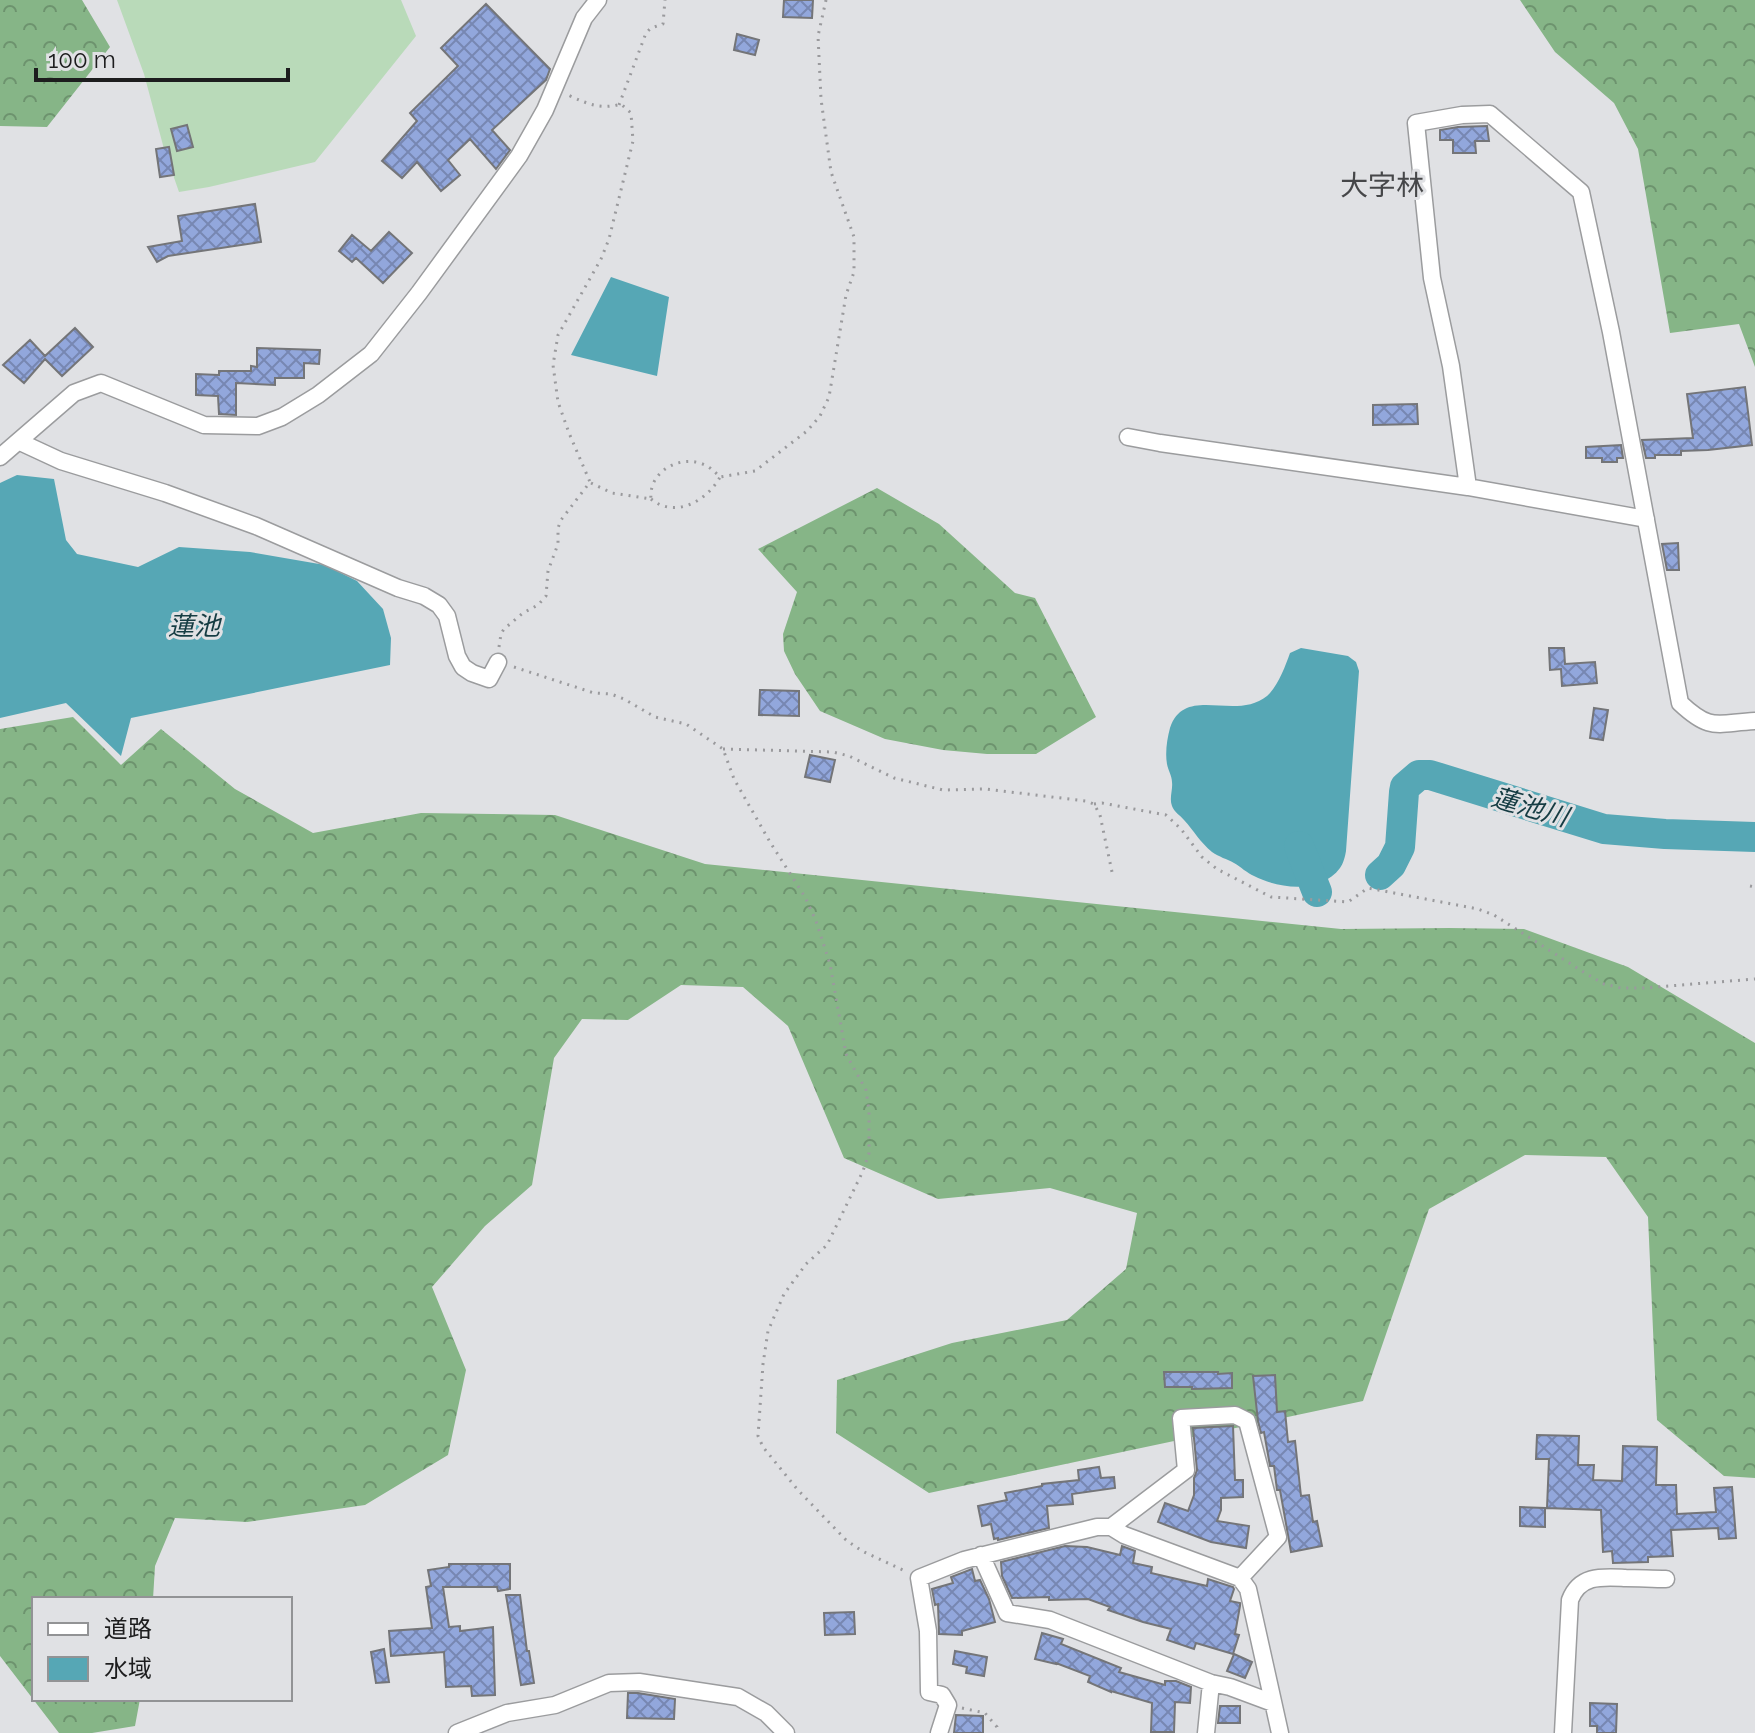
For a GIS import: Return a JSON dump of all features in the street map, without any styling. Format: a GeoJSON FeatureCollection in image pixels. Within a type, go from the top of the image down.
{"type":"FeatureCollection","features":[{"type":"Feature","properties":{"kind":"street"},"geometry":{"type":"LineString","coordinates":[[0,457],[74,393],[101,383],[204,425],[258,426],[282,417],[318,395],[371,354],[519,156],[545,110],[584,18],[598,0]]}},
{"type":"Feature","properties":{"kind":"street"},"geometry":{"type":"LineString","coordinates":[[1468,487],[1451,366],[1432,278],[1416,123],[1490,114],[1581,192],[1611,332],[1680,703],[1697,718],[1714,725],[1755,721]]}},
{"type":"Feature","properties":{"kind":"street"},"geometry":{"type":"LineString","coordinates":[[1128,437],[1468,487],[1646,519]]}},
{"type":"Feature","properties":{"kind":"street"},"geometry":{"type":"LineString","coordinates":[[20,442],[61,461],[165,493],[256,526],[398,588],[424,596],[439,605],[447,616],[457,656],[463,667],[489,679],[498,662]]}},
{"type":"Feature","properties":{"kind":"street"},"geometry":{"type":"LineString","coordinates":[[1111,1527],[1186,1470],[1181,1418],[1235,1415],[1247,1421],[1278,1537],[1240,1578]]}},
{"type":"Feature","properties":{"kind":"street"},"geometry":{"type":"LineString","coordinates":[[939,1733],[948,1705],[942,1695],[929,1692],[928,1631],[919,1578],[981,1555],[1097,1527],[1111,1527],[1124,1535],[1240,1578],[1248,1589],[1280,1733]]}},
{"type":"Feature","properties":{"kind":"street"},"geometry":{"type":"LineString","coordinates":[[981,1555],[1007,1613],[1050,1620],[1211,1683],[1273,1703]]}},
{"type":"Feature","properties":{"kind":"street"},"geometry":{"type":"LineString","coordinates":[[1563,1733],[1573,1591],[1583,1581],[1596,1577],[1666,1579]]}},
{"type":"Feature","properties":{"kind":"street"},"geometry":{"type":"LineString","coordinates":[[457,1733],[507,1713],[555,1705],[609,1683],[639,1682],[738,1697],[766,1713],[786,1733]]}},
{"type":"Feature","properties":{"kind":"street"},"geometry":{"type":"LineString","coordinates":[[1206,1733],[1211,1683]]}},
{"type":"Feature","properties":{"kind":"path"},"geometry":{"type":"LineString","coordinates":[[619,105],[646,33],[663,24],[665,0]]}},
{"type":"Feature","properties":{"kind":"path"},"geometry":{"type":"LineString","coordinates":[[720,477],[755,471],[807,431],[820,416],[829,397],[846,295],[854,272],[854,237],[831,172],[821,99],[818,36],[826,0]]}},
{"type":"Feature","properties":{"kind":"path"},"geometry":{"type":"LineString","coordinates":[[554,89],[598,107],[609,108],[621,104],[631,113],[633,121],[633,141],[609,239],[558,335],[553,365],[558,402],[574,447],[590,482],[612,493],[651,499],[666,507],[688,505],[702,498],[714,488],[720,477]]}},
{"type":"Feature","properties":{"kind":"path"},"geometry":{"type":"LineString","coordinates":[[651,499],[653,482],[659,472],[680,463],[694,462],[709,467],[720,477]]}},
{"type":"Feature","properties":{"kind":"path"},"geometry":{"type":"LineString","coordinates":[[590,482],[561,520],[558,544],[548,571],[546,596],[504,629],[498,662],[581,690],[624,699],[655,717],[686,724],[723,749],[833,752],[849,756],[894,778],[943,790],[998,790],[1102,803],[1166,815],[1202,857],[1217,869],[1271,897],[1348,902],[1368,888],[1478,909],[1494,915],[1604,984],[1644,988],[1755,979]]}},
{"type":"Feature","properties":{"kind":"path"},"geometry":{"type":"LineString","coordinates":[[723,749],[734,779],[805,897],[816,921],[830,964],[846,1054],[866,1090],[869,1111],[869,1153],[863,1171],[827,1245],[806,1264],[784,1294],[768,1331],[758,1436],[788,1478],[846,1540],[919,1578]]}},
{"type":"Feature","properties":{"kind":"path"},"geometry":{"type":"LineString","coordinates":[[1094,804],[1100,815],[1112,872]]}},
{"type":"Feature","properties":{"kind":"path"},"geometry":{"type":"LineString","coordinates":[[948,1705],[985,1713],[997,1727],[997,1733]]}},
{"type":"Feature","properties":{"kind":"green space"},"geometry":{"type":"Polygon","coordinates":[[[0,0],[82,0],[110,47],[47,127],[0,126],[0,0]]]}},
{"type":"Feature","properties":{"kind":"green space"},"geometry":{"type":"Polygon","coordinates":[[[117,0],[401,0],[416,36],[315,162],[179,192],[144,74],[117,0]]]}},
{"type":"Feature","properties":{"kind":"green space"},"geometry":{"type":"Polygon","coordinates":[[[1520,0],[1755,0],[1755,367],[1739,324],[1670,333],[1638,149],[1614,103],[1555,52],[1520,0]]]}},
{"type":"Feature","properties":{"kind":"green space"},"geometry":{"type":"Polygon","coordinates":[[[877,488],[939,524],[1015,593],[1035,598],[1096,717],[1036,754],[987,754],[943,750],[885,739],[820,711],[795,674],[784,651],[783,634],[797,592],[758,549],[877,488]]]}},
{"type":"Feature","properties":{"kind":"green space"},"geometry":{"type":"Polygon","coordinates":[[[73,717],[121,765],[161,729],[235,789],[313,833],[421,813],[555,815],[705,864],[1341,929],[1524,929],[1628,967],[1755,1043],[1755,1478],[1724,1476],[1657,1420],[1648,1217],[1606,1157],[1525,1155],[1429,1209],[1363,1401],[929,1493],[836,1433],[837,1380],[952,1343],[1067,1320],[1126,1269],[1137,1213],[1050,1188],[938,1199],[844,1158],[788,1026],[743,987],[681,985],[628,1020],[582,1019],[554,1058],[532,1185],[485,1226],[432,1287],[466,1370],[448,1455],[365,1505],[247,1522],[175,1518],[155,1566],[153,1597],[32,1597],[32,1698],[0,1656],[0,729],[73,717]]]}},
{"type":"Feature","properties":{"kind":"green space"},"geometry":{"type":"Polygon","coordinates":[[[34,1701],[140,1701],[135,1726],[92,1733],[59,1733],[34,1701]]]}},
{"type":"Feature","properties":{"kind":"water"},"geometry":{"type":"Polygon","coordinates":[[[611,277],[669,297],[657,376],[571,355],[611,277]]]}},
{"type":"Feature","properties":{"kind":"water","name":"蓮池"},"geometry":{"type":"Polygon","coordinates":[[[17,475],[54,479],[66,540],[77,554],[138,567],[179,547],[250,552],[325,565],[357,581],[383,609],[391,638],[390,665],[131,718],[121,756],[66,703],[0,718],[0,483],[17,475]]]}},
{"type":"Feature","properties":{"kind":"water"},"geometry":{"type":"Polygon","coordinates":[[[1301,648],[1348,656],[1356,662],[1359,671],[1346,851],[1340,868],[1332,876],[1322,882],[1299,887],[1275,884],[1251,875],[1208,848],[1173,808],[1172,780],[1166,755],[1170,728],[1177,715],[1199,705],[1240,706],[1267,696],[1281,676],[1290,653],[1301,648]]]}},
{"type":"Feature","properties":{"kind":"building"},"geometry":{"type":"Polygon","coordinates":[[[784,0],[813,0],[812,18],[783,17],[784,0]]]}},
{"type":"Feature","properties":{"kind":"building"},"geometry":{"type":"Polygon","coordinates":[[[486,4],[550,69],[546,80],[492,130],[510,150],[496,169],[470,139],[448,160],[460,175],[441,191],[417,162],[402,178],[382,161],[417,121],[410,113],[458,66],[441,48],[486,4]]]}},
{"type":"Feature","properties":{"kind":"building"},"geometry":{"type":"Polygon","coordinates":[[[737,34],[759,40],[755,55],[734,50],[737,34]]]}},
{"type":"Feature","properties":{"kind":"building"},"geometry":{"type":"Polygon","coordinates":[[[187,125],[193,147],[177,151],[171,129],[187,125]]]}},
{"type":"Feature","properties":{"kind":"building"},"geometry":{"type":"Polygon","coordinates":[[[1487,126],[1489,141],[1475,141],[1476,153],[1453,153],[1453,140],[1440,140],[1440,130],[1487,126]]]}},
{"type":"Feature","properties":{"kind":"building"},"geometry":{"type":"Polygon","coordinates":[[[169,147],[174,175],[160,177],[156,149],[169,147]]]}},
{"type":"Feature","properties":{"kind":"building"},"geometry":{"type":"Polygon","coordinates":[[[255,204],[261,242],[168,256],[157,262],[148,247],[182,241],[178,216],[255,204]]]}},
{"type":"Feature","properties":{"kind":"building"},"geometry":{"type":"Polygon","coordinates":[[[389,232],[412,253],[383,283],[356,258],[352,262],[339,251],[352,235],[371,251],[389,232]]]}},
{"type":"Feature","properties":{"kind":"building"},"geometry":{"type":"Polygon","coordinates":[[[75,328],[93,347],[62,376],[45,359],[24,383],[3,365],[30,340],[45,356],[75,328]]]}},
{"type":"Feature","properties":{"kind":"building"},"geometry":{"type":"Polygon","coordinates":[[[257,348],[320,350],[319,364],[304,363],[304,378],[275,378],[275,385],[236,383],[236,415],[219,414],[218,396],[196,395],[196,374],[251,371],[251,366],[257,367],[257,348]]]}},
{"type":"Feature","properties":{"kind":"building"},"geometry":{"type":"Polygon","coordinates":[[[1745,387],[1752,445],[1681,451],[1681,455],[1646,458],[1642,440],[1693,438],[1687,394],[1745,387]]]}},
{"type":"Feature","properties":{"kind":"building"},"geometry":{"type":"Polygon","coordinates":[[[1417,404],[1418,424],[1373,425],[1373,405],[1417,404]]]}},
{"type":"Feature","properties":{"kind":"building"},"geometry":{"type":"Polygon","coordinates":[[[1621,445],[1623,458],[1617,458],[1617,462],[1586,458],[1586,447],[1621,445]]]}},
{"type":"Feature","properties":{"kind":"building"},"geometry":{"type":"Polygon","coordinates":[[[1678,543],[1679,570],[1667,570],[1662,544],[1678,543]]]}},
{"type":"Feature","properties":{"kind":"building"},"geometry":{"type":"Polygon","coordinates":[[[1549,648],[1564,648],[1565,664],[1595,662],[1597,683],[1562,686],[1561,669],[1550,670],[1549,648]]]}},
{"type":"Feature","properties":{"kind":"building"},"geometry":{"type":"Polygon","coordinates":[[[760,690],[799,691],[799,716],[759,715],[760,690]]]}},
{"type":"Feature","properties":{"kind":"building"},"geometry":{"type":"Polygon","coordinates":[[[1594,708],[1608,710],[1603,740],[1590,738],[1594,708]]]}},
{"type":"Feature","properties":{"kind":"building"},"geometry":{"type":"Polygon","coordinates":[[[810,755],[835,760],[830,782],[805,777],[810,755]]]}},
{"type":"Feature","properties":{"kind":"building"},"geometry":{"type":"Polygon","coordinates":[[[1164,1372],[1232,1373],[1232,1388],[1165,1387],[1164,1372]]]}},
{"type":"Feature","properties":{"kind":"building"},"geometry":{"type":"Polygon","coordinates":[[[1275,1375],[1277,1412],[1285,1411],[1288,1442],[1295,1441],[1301,1496],[1309,1495],[1313,1522],[1317,1521],[1322,1546],[1291,1552],[1274,1466],[1270,1466],[1264,1432],[1261,1433],[1258,1421],[1253,1376],[1275,1375]]]}},
{"type":"Feature","properties":{"kind":"building"},"geometry":{"type":"Polygon","coordinates":[[[1233,1426],[1235,1480],[1243,1480],[1243,1497],[1221,1498],[1217,1521],[1249,1526],[1246,1548],[1211,1542],[1158,1522],[1165,1503],[1188,1511],[1194,1495],[1197,1470],[1193,1428],[1233,1426]]]}},
{"type":"Feature","properties":{"kind":"building"},"geometry":{"type":"Polygon","coordinates":[[[1537,1435],[1579,1436],[1578,1465],[1594,1465],[1593,1480],[1622,1481],[1623,1446],[1657,1447],[1656,1485],[1676,1485],[1677,1514],[1716,1512],[1714,1488],[1732,1487],[1736,1538],[1719,1539],[1718,1528],[1671,1530],[1673,1556],[1648,1557],[1648,1562],[1613,1563],[1612,1551],[1603,1552],[1601,1510],[1547,1508],[1549,1459],[1536,1459],[1537,1435]]]}},
{"type":"Feature","properties":{"kind":"building"},"geometry":{"type":"Polygon","coordinates":[[[1099,1467],[1101,1478],[1114,1477],[1115,1488],[1072,1494],[1073,1504],[1047,1506],[1049,1528],[998,1540],[994,1539],[991,1524],[982,1526],[978,1506],[1007,1500],[1005,1493],[1042,1484],[1079,1480],[1078,1470],[1099,1467]]]}},
{"type":"Feature","properties":{"kind":"building"},"geometry":{"type":"Polygon","coordinates":[[[1520,1507],[1545,1508],[1545,1527],[1520,1526],[1520,1507]]]}},
{"type":"Feature","properties":{"kind":"building"},"geometry":{"type":"Polygon","coordinates":[[[1065,1546],[1087,1547],[1120,1555],[1122,1546],[1135,1551],[1133,1563],[1152,1567],[1151,1573],[1207,1586],[1208,1579],[1233,1587],[1230,1601],[1240,1603],[1240,1606],[1235,1634],[1239,1635],[1233,1654],[1196,1643],[1194,1649],[1167,1640],[1171,1629],[1108,1610],[1110,1607],[1088,1599],[1012,1598],[1002,1576],[1001,1562],[1065,1546]]]}},
{"type":"Feature","properties":{"kind":"building"},"geometry":{"type":"Polygon","coordinates":[[[449,1564],[510,1564],[510,1589],[443,1587],[449,1627],[460,1626],[460,1631],[493,1627],[495,1695],[472,1696],[471,1686],[446,1687],[444,1652],[391,1656],[389,1631],[432,1628],[426,1587],[431,1586],[428,1570],[449,1567],[449,1564]]]}},
{"type":"Feature","properties":{"kind":"building"},"geometry":{"type":"Polygon","coordinates":[[[972,1569],[975,1581],[980,1580],[989,1599],[995,1622],[962,1631],[962,1635],[939,1634],[938,1604],[935,1605],[932,1589],[953,1583],[951,1577],[972,1569]]]}},
{"type":"Feature","properties":{"kind":"building"},"geometry":{"type":"Polygon","coordinates":[[[506,1595],[520,1595],[534,1683],[521,1685],[506,1595]]]}},
{"type":"Feature","properties":{"kind":"building"},"geometry":{"type":"Polygon","coordinates":[[[854,1612],[855,1634],[825,1635],[824,1613],[854,1612]]]}},
{"type":"Feature","properties":{"kind":"building"},"geometry":{"type":"Polygon","coordinates":[[[1042,1633],[1063,1639],[1061,1644],[1121,1668],[1119,1672],[1165,1685],[1165,1681],[1176,1681],[1191,1687],[1190,1703],[1175,1702],[1174,1732],[1151,1732],[1152,1703],[1111,1692],[1088,1682],[1090,1676],[1035,1659],[1042,1633]]]}},
{"type":"Feature","properties":{"kind":"building"},"geometry":{"type":"Polygon","coordinates":[[[384,1649],[389,1682],[376,1683],[371,1652],[384,1649]]]}},
{"type":"Feature","properties":{"kind":"building"},"geometry":{"type":"Polygon","coordinates":[[[955,1651],[987,1657],[984,1676],[966,1673],[967,1667],[953,1664],[955,1651]]]}},
{"type":"Feature","properties":{"kind":"building"},"geometry":{"type":"Polygon","coordinates":[[[1234,1654],[1252,1662],[1245,1678],[1227,1671],[1234,1654]]]}},
{"type":"Feature","properties":{"kind":"building"},"geometry":{"type":"Polygon","coordinates":[[[628,1693],[675,1699],[674,1719],[627,1718],[628,1693]]]}},
{"type":"Feature","properties":{"kind":"building"},"geometry":{"type":"Polygon","coordinates":[[[1590,1703],[1617,1704],[1616,1733],[1597,1733],[1597,1726],[1590,1726],[1590,1703]]]}},
{"type":"Feature","properties":{"kind":"building"},"geometry":{"type":"Polygon","coordinates":[[[1220,1706],[1240,1706],[1240,1723],[1218,1723],[1220,1706]]]}},
{"type":"Feature","properties":{"kind":"building"},"geometry":{"type":"Polygon","coordinates":[[[956,1715],[983,1716],[983,1733],[954,1733],[956,1715]]]}},
{"type":"Feature","properties":{"kind":"waterway","name":"蓮池川"},"geometry":{"type":"LineString","coordinates":[[1380,875],[1391,865],[1400,847],[1405,787],[1419,775],[1430,775],[1604,829],[1755,837]]}},
{"type":"Feature","properties":{"kind":"waterway","name":"蓮池川"},"geometry":{"type":"LineString","coordinates":[[1299,846],[1317,892]]}},
{"type":"Feature","properties":{"kind":"district","name":"大字林"},"geometry":{"type":"Point","coordinates":[1382,185]}}]}
